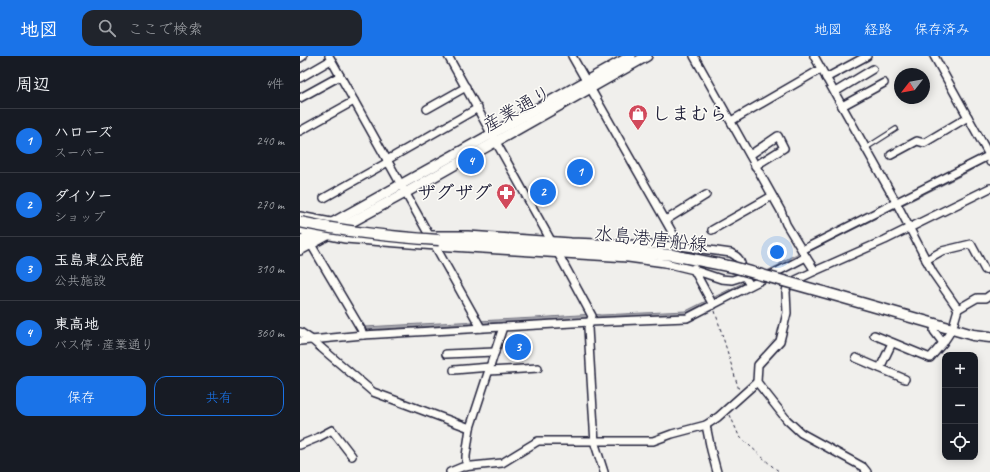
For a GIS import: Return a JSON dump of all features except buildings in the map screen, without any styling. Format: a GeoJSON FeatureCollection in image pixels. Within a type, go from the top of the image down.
{"type":"FeatureCollection","features":[{"type":"Feature","properties":{"kind":"main road","name":"水島港唐船線"},"geometry":{"type":"LineString","coordinates":[[304,233],[323,227],[437,243],[555,247],[672,255],[733,267],[973,335],[990,337]]}},
{"type":"Feature","properties":{"kind":"street"},"geometry":{"type":"LineString","coordinates":[[448,56],[592,316],[588,328],[595,444],[604,472]]}},
{"type":"Feature","properties":{"kind":"street"},"geometry":{"type":"LineString","coordinates":[[572,56],[680,246]]}},
{"type":"Feature","properties":{"kind":"street","name":"産業通り"},"geometry":{"type":"LineString","coordinates":[[588,85],[631,56]]}},
{"type":"Feature","properties":{"kind":"street","name":"産業通り"},"geometry":{"type":"LineString","coordinates":[[304,233],[332,222],[403,188],[588,85],[646,56]]}},
{"type":"Feature","properties":{"kind":"street"},"geometry":{"type":"LineString","coordinates":[[694,56],[815,271]]}},
{"type":"Feature","properties":{"kind":"street"},"geometry":{"type":"LineString","coordinates":[[814,56],[896,202],[933,273],[958,309]]}},
{"type":"Feature","properties":{"kind":"street"},"geometry":{"type":"LineString","coordinates":[[826,78],[866,56]]}},
{"type":"Feature","properties":{"kind":"street"},"geometry":{"type":"LineString","coordinates":[[802,250],[896,202],[990,157],[934,56]]}},
{"type":"Feature","properties":{"kind":"street"},"geometry":{"type":"LineString","coordinates":[[300,78],[330,58],[429,235],[437,243],[481,328]]}},
{"type":"Feature","properties":{"kind":"street"},"geometry":{"type":"LineString","coordinates":[[731,121],[821,69]]}},
{"type":"Feature","properties":{"kind":"street"},"geometry":{"type":"LineString","coordinates":[[834,92],[873,69]]}},
{"type":"Feature","properties":{"kind":"street"},"geometry":{"type":"LineString","coordinates":[[300,98],[340,76]]}},
{"type":"Feature","properties":{"kind":"street"},"geometry":{"type":"LineString","coordinates":[[842,106],[884,83]]}},
{"type":"Feature","properties":{"kind":"street"},"geometry":{"type":"LineString","coordinates":[[427,109],[466,87]]}},
{"type":"Feature","properties":{"kind":"street"},"geometry":{"type":"LineString","coordinates":[[300,132],[354,101]]}},
{"type":"Feature","properties":{"kind":"street"},"geometry":{"type":"LineString","coordinates":[[324,198],[478,108]]}},
{"type":"Feature","properties":{"kind":"street"},"geometry":{"type":"LineString","coordinates":[[891,155],[917,141],[924,143],[968,117]]}},
{"type":"Feature","properties":{"kind":"street"},"geometry":{"type":"LineString","coordinates":[[750,155],[778,136],[784,148],[755,166]]}},
{"type":"Feature","properties":{"kind":"street","name":"産業通り"},"geometry":{"type":"LineString","coordinates":[[304,233],[326,235],[346,226],[403,188]]}},
{"type":"Feature","properties":{"kind":"street"},"geometry":{"type":"LineString","coordinates":[[866,472],[864,467],[801,433],[787,420],[757,382],[758,364],[780,340],[786,313],[787,287],[796,280],[851,256],[990,188]]}},
{"type":"Feature","properties":{"kind":"street"},"geometry":{"type":"LineString","coordinates":[[666,220],[706,195]]}},
{"type":"Feature","properties":{"kind":"street"},"geometry":{"type":"LineString","coordinates":[[712,230],[772,196]]}},
{"type":"Feature","properties":{"kind":"street"},"geometry":{"type":"LineString","coordinates":[[300,216],[364,230],[429,235],[468,235],[694,267],[721,278],[732,280],[745,276]]}},
{"type":"Feature","properties":{"kind":"street"},"geometry":{"type":"LineString","coordinates":[[304,233],[361,329],[363,335]]}},
{"type":"Feature","properties":{"kind":"street","name":"産業通り"},"geometry":{"type":"LineString","coordinates":[[300,250],[304,233]]}},
{"type":"Feature","properties":{"kind":"street"},"geometry":{"type":"LineString","coordinates":[[326,235],[345,239],[437,243]]}},
{"type":"Feature","properties":{"kind":"street"},"geometry":{"type":"LineString","coordinates":[[926,260],[942,251],[971,244],[985,270]]}},
{"type":"Feature","properties":{"kind":"street"},"geometry":{"type":"LineString","coordinates":[[555,247],[680,246],[697,251],[731,253],[737,256],[743,266],[745,276],[750,285]]}},
{"type":"Feature","properties":{"kind":"street"},"geometry":{"type":"LineString","coordinates":[[300,341],[363,335],[687,318],[806,257]]}},
{"type":"Feature","properties":{"kind":"street"},"geometry":{"type":"LineString","coordinates":[[694,267],[713,304]]}},
{"type":"Feature","properties":{"kind":"street"},"geometry":{"type":"LineString","coordinates":[[954,323],[958,309],[977,298],[986,298],[990,295]]}},
{"type":"Feature","properties":{"kind":"street"},"geometry":{"type":"LineString","coordinates":[[935,324],[934,331],[943,343]]}},
{"type":"Feature","properties":{"kind":"street"},"geometry":{"type":"LineString","coordinates":[[466,467],[470,428],[503,327]]}},
{"type":"Feature","properties":{"kind":"street"},"geometry":{"type":"LineString","coordinates":[[300,332],[312,340],[373,392],[470,428]]}},
{"type":"Feature","properties":{"kind":"street"},"geometry":{"type":"LineString","coordinates":[[874,335],[930,358],[949,334]]}},
{"type":"Feature","properties":{"kind":"street"},"geometry":{"type":"LineString","coordinates":[[880,368],[892,343]]}},
{"type":"Feature","properties":{"kind":"street"},"geometry":{"type":"LineString","coordinates":[[446,354],[495,352]]}},
{"type":"Feature","properties":{"kind":"street"},"geometry":{"type":"LineString","coordinates":[[856,358],[905,379]]}},
{"type":"Feature","properties":{"kind":"street"},"geometry":{"type":"LineString","coordinates":[[454,370],[538,368]]}},
{"type":"Feature","properties":{"kind":"street"},"geometry":{"type":"LineString","coordinates":[[450,472],[466,467],[502,463],[538,441],[653,441],[706,425],[718,417],[757,382]]}},
{"type":"Feature","properties":{"kind":"street"},"geometry":{"type":"LineString","coordinates":[[706,425],[717,472]]}},
{"type":"Feature","properties":{"kind":"street"},"geometry":{"type":"LineString","coordinates":[[300,445],[332,430],[352,456]]}},
{"type":"Feature","properties":{"kind":"lane"},"geometry":{"type":"LineString","coordinates":[[866,148],[896,129]]}},
{"type":"Feature","properties":{"kind":"path"},"geometry":{"type":"LineString","coordinates":[[713,304],[741,396]]}},
{"type":"Feature","properties":{"kind":"path"},"geometry":{"type":"LineString","coordinates":[[727,409],[739,436],[780,472]]}},
{"type":"Feature","properties":{"kind":"shaded area"},"geometry":{"type":"Polygon","coordinates":[[[985,159],[990,159],[968,172],[709,302],[688,314],[364,330],[364,327],[593,314],[601,315],[686,311],[985,159]]]}},
{"type":"Feature","properties":{"kind":"place","name":"しまむら"},"geometry":{"type":"Point","coordinates":[638,131]}},
{"type":"Feature","properties":{"kind":"place","name":"東高地"},"geometry":{"type":"Point","coordinates":[471,161]}},
{"type":"Feature","properties":{"kind":"place","name":"ハローズ"},"geometry":{"type":"Point","coordinates":[580,172]}},
{"type":"Feature","properties":{"kind":"place","name":"ダイソー"},"geometry":{"type":"Point","coordinates":[543,192]}},
{"type":"Feature","properties":{"kind":"place","name":"ザグザグ"},"geometry":{"type":"Point","coordinates":[506,210]}},
{"type":"Feature","properties":{"kind":"place","name":"玉島東公民館"},"geometry":{"type":"Point","coordinates":[518,347]}}]}
